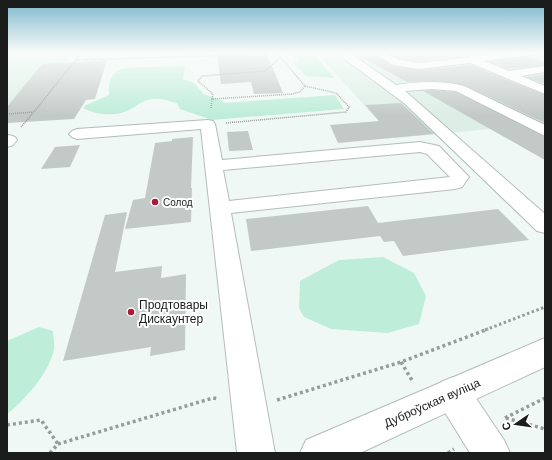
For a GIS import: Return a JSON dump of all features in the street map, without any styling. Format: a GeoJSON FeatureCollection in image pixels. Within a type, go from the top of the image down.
{"type":"FeatureCollection","features":[{"type":"Feature","properties":{"kind":"main road"},"geometry":{"type":"LineString","coordinates":[[372,73],[409,100],[545,226]]}},
{"type":"Feature","properties":{"kind":"main road"},"geometry":{"type":"LineString","coordinates":[[503,73],[545,90]]}},
{"type":"Feature","properties":{"kind":"main road"},"geometry":{"type":"LineString","coordinates":[[507,75],[517,73]]}},
{"type":"Feature","properties":{"kind":"main road"},"geometry":{"type":"LineString","coordinates":[[394,89],[430,85],[456,87],[545,131]]}},
{"type":"Feature","properties":{"kind":"main road"},"geometry":{"type":"LineString","coordinates":[[77,134],[208,124],[256,453]]}},
{"type":"Feature","properties":{"kind":"main road"},"geometry":{"type":"LineString","coordinates":[[214,166],[420,147],[433,150],[460,177],[455,183],[220,208]]}},
{"type":"Feature","properties":{"kind":"main road","name":"Дуброўская вуліца"},"geometry":{"type":"LineString","coordinates":[[319,453],[545,352]]}},
{"type":"Feature","properties":{"kind":"main road"},"geometry":{"type":"LineString","coordinates":[[453,394],[492,434]]}},
{"type":"Feature","properties":{"kind":"path"},"geometry":{"type":"LineString","coordinates":[[7,114],[34,112],[64,73]]}},
{"type":"Feature","properties":{"kind":"path"},"geometry":{"type":"LineString","coordinates":[[217,73],[207,74],[202,76],[198,81],[213,94],[208,124],[346,112],[349,107],[336,93],[305,86],[294,73]]}},
{"type":"Feature","properties":{"kind":"path"},"geometry":{"type":"LineString","coordinates":[[212,99],[292,94],[300,92],[305,86]]}},
{"type":"Feature","properties":{"kind":"path"},"geometry":{"type":"LineString","coordinates":[[50,453],[58,444],[213,398],[250,408],[401,362],[545,307]]}},
{"type":"Feature","properties":{"kind":"path"},"geometry":{"type":"LineString","coordinates":[[492,434],[545,398]]}},
{"type":"Feature","properties":{"kind":"path"},"geometry":{"type":"LineString","coordinates":[[7,425],[41,420],[58,444]]}},
{"type":"Feature","properties":{"kind":"path"},"geometry":{"type":"LineString","coordinates":[[492,434],[545,429]]}},
{"type":"Feature","properties":{"kind":"shaded area"},"geometry":{"type":"Polygon","coordinates":[[[7,73],[57,73],[42,95],[7,122],[7,73]]]}},
{"type":"Feature","properties":{"kind":"shaded area"},"geometry":{"type":"Polygon","coordinates":[[[335,73],[545,73],[545,160],[491,129],[394,138],[335,73]]]}},
{"type":"Feature","properties":{"kind":"green space"},"geometry":{"type":"Polygon","coordinates":[[[115,73],[184,73],[183,79],[194,83],[204,94],[223,101],[224,103],[335,95],[344,109],[212,120],[180,109],[177,103],[160,99],[148,100],[118,114],[100,114],[83,108],[86,105],[109,95],[110,81],[115,73]]]}},
{"type":"Feature","properties":{"kind":"green space"},"geometry":{"type":"Polygon","coordinates":[[[303,73],[330,73],[334,78],[306,76],[303,73]]]}},
{"type":"Feature","properties":{"kind":"green space"},"geometry":{"type":"Polygon","coordinates":[[[383,257],[414,273],[426,296],[419,324],[388,333],[331,329],[304,317],[299,308],[300,281],[339,260],[383,257]]]}},
{"type":"Feature","properties":{"kind":"green space"},"geometry":{"type":"Polygon","coordinates":[[[39,327],[53,331],[54,347],[52,358],[36,385],[7,414],[7,341],[39,327]]]}},
{"type":"Feature","properties":{"kind":"building"},"geometry":{"type":"Polygon","coordinates":[[[34,73],[103,73],[95,99],[86,100],[74,119],[7,123],[7,107],[34,73]]]}},
{"type":"Feature","properties":{"kind":"building"},"geometry":{"type":"Polygon","coordinates":[[[220,73],[275,73],[283,93],[254,94],[251,82],[221,84],[220,73]]]}},
{"type":"Feature","properties":{"kind":"building"},"geometry":{"type":"Polygon","coordinates":[[[391,73],[491,73],[545,95],[545,123],[464,85],[439,81],[407,82],[391,73]]]}},
{"type":"Feature","properties":{"kind":"building"},"geometry":{"type":"Polygon","coordinates":[[[545,74],[545,84],[526,77],[545,74]]]}},
{"type":"Feature","properties":{"kind":"building"},"geometry":{"type":"Polygon","coordinates":[[[432,90],[456,92],[545,137],[545,160],[423,91],[432,90]]]}},
{"type":"Feature","properties":{"kind":"building"},"geometry":{"type":"Polygon","coordinates":[[[401,103],[434,134],[338,143],[330,125],[379,121],[365,105],[401,103]]]}},
{"type":"Feature","properties":{"kind":"building"},"geometry":{"type":"Polygon","coordinates":[[[248,131],[253,150],[229,151],[227,132],[248,131]]]}},
{"type":"Feature","properties":{"kind":"building"},"geometry":{"type":"Polygon","coordinates":[[[193,137],[191,222],[125,229],[133,200],[145,198],[155,143],[172,141],[172,139],[193,137]]]}},
{"type":"Feature","properties":{"kind":"building"},"geometry":{"type":"Polygon","coordinates":[[[80,145],[70,167],[41,169],[55,147],[80,145]]]}},
{"type":"Feature","properties":{"kind":"building"},"geometry":{"type":"Polygon","coordinates":[[[368,206],[378,223],[498,209],[529,240],[403,256],[394,241],[384,242],[380,236],[251,251],[246,219],[368,206]]]}},
{"type":"Feature","properties":{"kind":"building","name":"Продтовары Дискаунтер"},"geometry":{"type":"Polygon","coordinates":[[[127,212],[115,272],[162,266],[161,278],[186,274],[185,350],[150,356],[151,347],[63,361],[105,215],[127,212]]]}},
{"type":"Feature","properties":{"kind":"place","name":"Солод"},"geometry":{"type":"Point","coordinates":[155,202]}},
{"type":"Feature","properties":{"kind":"place","name":"Продтовары Дискаунтер"},"geometry":{"type":"Point","coordinates":[131,312]}}]}
